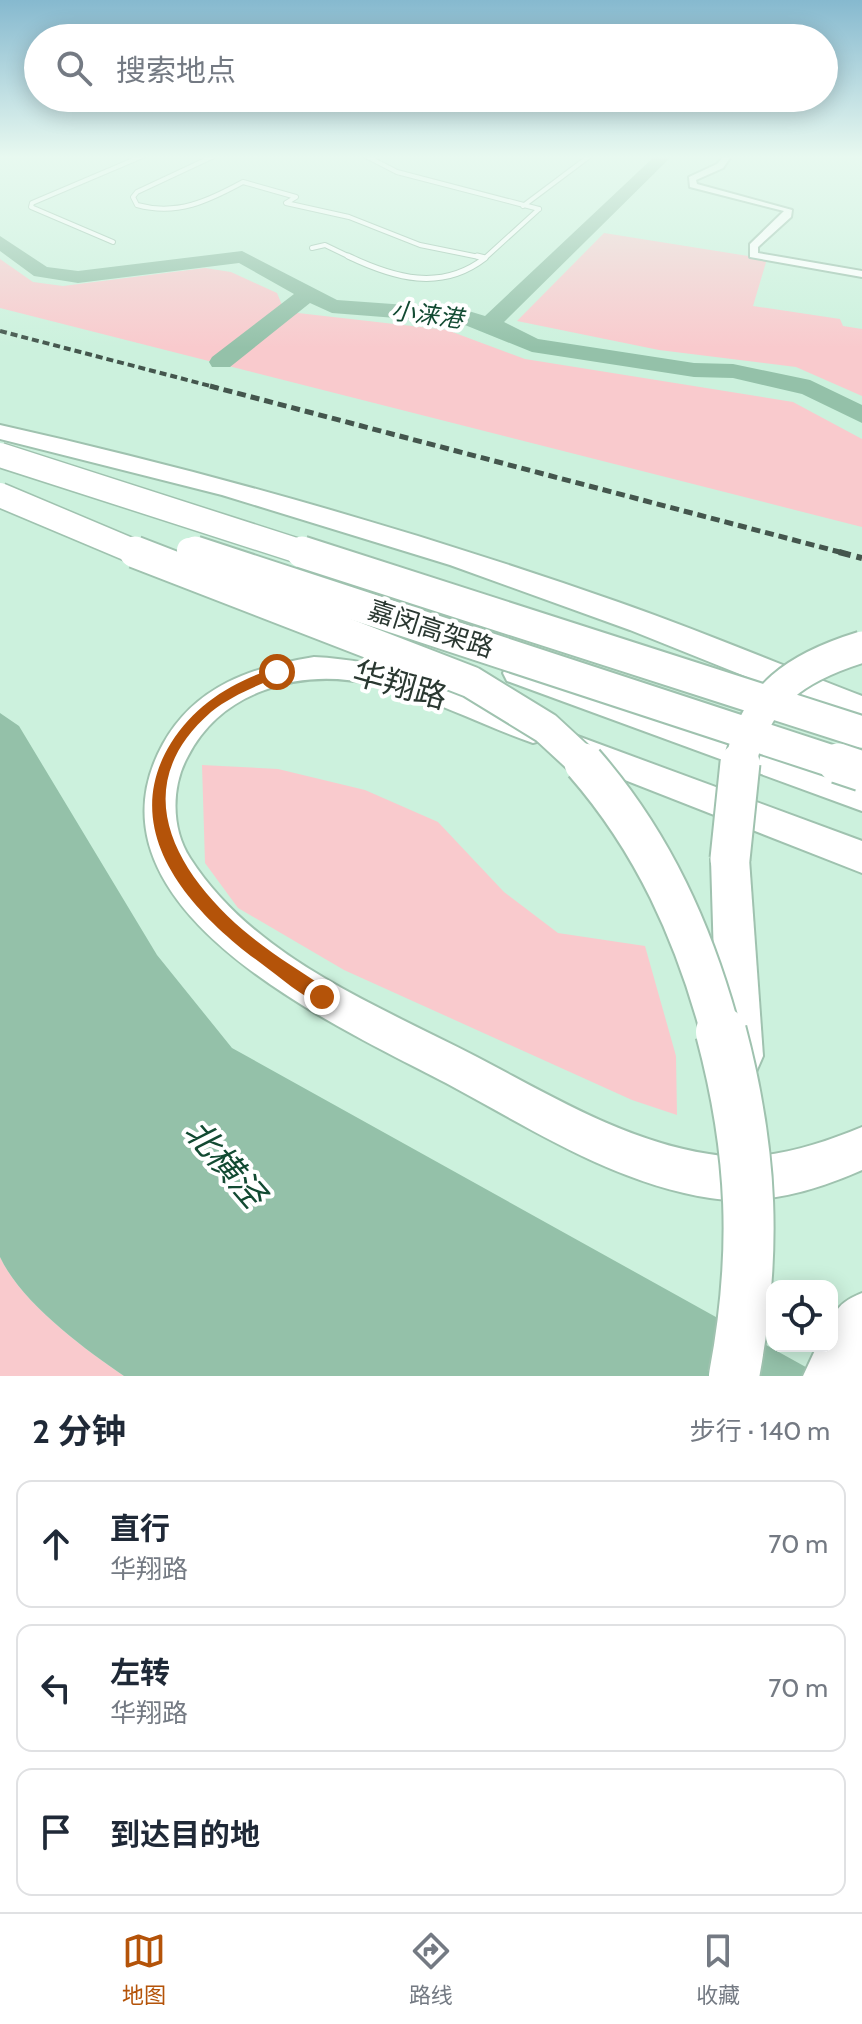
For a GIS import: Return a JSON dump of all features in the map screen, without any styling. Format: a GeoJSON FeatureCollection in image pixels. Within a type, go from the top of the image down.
{"type":"FeatureCollection","features":[{"type":"Feature","properties":{"kind":"highway"},"geometry":{"type":"LineString","coordinates":[[0,433],[138,463],[609,610],[862,710]]}},
{"type":"Feature","properties":{"kind":"highway"},"geometry":{"type":"LineString","coordinates":[[0,433],[705,658],[800,706],[862,747]]}},
{"type":"Feature","properties":{"kind":"highway","name":"嘉闵高架路"},"geometry":{"type":"LineString","coordinates":[[0,456],[862,732]]}},
{"type":"Feature","properties":{"kind":"highway"},"geometry":{"type":"LineString","coordinates":[[0,494],[54,510]]}},
{"type":"Feature","properties":{"kind":"highway"},"geometry":{"type":"LineString","coordinates":[[0,494],[60,523],[401,653],[484,690],[545,727],[602,782],[633,825],[666,884],[692,940],[714,1004],[744,1129]]}},
{"type":"Feature","properties":{"kind":"highway","name":"嘉闵高架路"},"geometry":{"type":"LineString","coordinates":[[0,494],[862,771]]}},
{"type":"Feature","properties":{"kind":"highway"},"geometry":{"type":"LineString","coordinates":[[734,1376],[749,1232],[730,859],[733,792],[751,723],[767,697],[787,679],[815,662],[862,647]]}},
{"type":"Feature","properties":{"kind":"highway"},"geometry":{"type":"LineString","coordinates":[[831,1376],[862,1320]]}},
{"type":"Feature","properties":{"kind":"main road"},"geometry":{"type":"LineString","coordinates":[[0,456],[642,648],[862,721]]}},
{"type":"Feature","properties":{"kind":"main road","name":"华翔路"},"geometry":{"type":"LineString","coordinates":[[54,510],[862,797]]}},
{"type":"Feature","properties":{"kind":"main road","name":"华翔路"},"geometry":{"type":"LineString","coordinates":[[862,857],[390,676],[336,666],[277,672],[228,693],[205,710],[184,735],[163,776],[158,821],[179,872],[238,937],[322,997],[591,1138],[710,1176],[774,1178],[825,1165],[862,1148]]}},
{"type":"Feature","properties":{"kind":"street"},"geometry":{"type":"LineString","coordinates":[[783,219],[753,246],[753,255],[862,274]]}},
{"type":"Feature","properties":{"kind":"lane"},"geometry":{"type":"LineString","coordinates":[[66,219],[100,240],[113,242]]}},
{"type":"Feature","properties":{"kind":"lane"},"geometry":{"type":"LineString","coordinates":[[355,219],[420,245],[485,258]]}},
{"type":"Feature","properties":{"kind":"lane"},"geometry":{"type":"LineString","coordinates":[[312,248],[325,245],[369,269],[440,281],[466,275],[528,219]]}},
{"type":"Feature","properties":{"kind":"shaded area"},"geometry":{"type":"Polygon","coordinates":[[[604,233],[767,259],[753,306],[840,319],[843,326],[862,329],[862,396],[796,367],[659,350],[517,321],[604,233]]]}},
{"type":"Feature","properties":{"kind":"shaded area"},"geometry":{"type":"Polygon","coordinates":[[[0,259],[33,282],[63,286],[205,268],[231,272],[277,293],[282,305],[298,313],[447,330],[525,359],[793,402],[862,439],[862,527],[0,308],[0,259]]]}},
{"type":"Feature","properties":{"kind":"shaded area"},"geometry":{"type":"Polygon","coordinates":[[[202,765],[278,769],[365,790],[438,822],[504,892],[558,933],[645,946],[676,1056],[677,1115],[632,1100],[344,970],[238,908],[205,863],[202,765]]]}},
{"type":"Feature","properties":{"kind":"shaded area"},"geometry":{"type":"Polygon","coordinates":[[[0,1257],[22,1291],[54,1323],[124,1376],[0,1376],[0,1257]]]}},
{"type":"Feature","properties":{"kind":"water","name":"北横泾"},"geometry":{"type":"Polygon","coordinates":[[[0,713],[19,726],[157,955],[232,1048],[766,1345],[766,1352],[779,1352],[822,1376],[124,1376],[54,1323],[22,1291],[0,1257],[0,713]]]}},
{"type":"Feature","properties":{"kind":"waterway"},"geometry":{"type":"LineString","coordinates":[[489,324],[599,219]]}},
{"type":"Feature","properties":{"kind":"waterway","name":"小涞港"},"geometry":{"type":"LineString","coordinates":[[0,242],[41,272],[78,277],[242,257],[309,293]]}},
{"type":"Feature","properties":{"kind":"waterway"},"geometry":{"type":"LineString","coordinates":[[221,362],[309,293]]}},
{"type":"Feature","properties":{"kind":"waterway","name":"小涞港"},"geometry":{"type":"LineString","coordinates":[[309,293],[332,306],[462,316],[489,324]]}},
{"type":"Feature","properties":{"kind":"waterway","name":"小涞港"},"geometry":{"type":"LineString","coordinates":[[489,324],[532,345],[694,370],[733,371],[810,388],[862,415]]}},
{"type":"Feature","properties":{"kind":"railway"},"geometry":{"type":"LineString","coordinates":[[0,331],[218,388]]}},
{"type":"Feature","properties":{"kind":"railway"},"geometry":{"type":"LineString","coordinates":[[210,386],[847,554]]}},
{"type":"Feature","properties":{"kind":"railway"},"geometry":{"type":"LineString","coordinates":[[839,552],[862,558]]}},
{"type":"Feature","properties":{"kind":"route"},"geometry":{"type":"LineString","coordinates":[[277,672],[228,693],[205,710],[184,735],[167,762],[158,791],[158,821],[165,846],[179,872],[201,900],[238,937],[322,997]]}}]}
